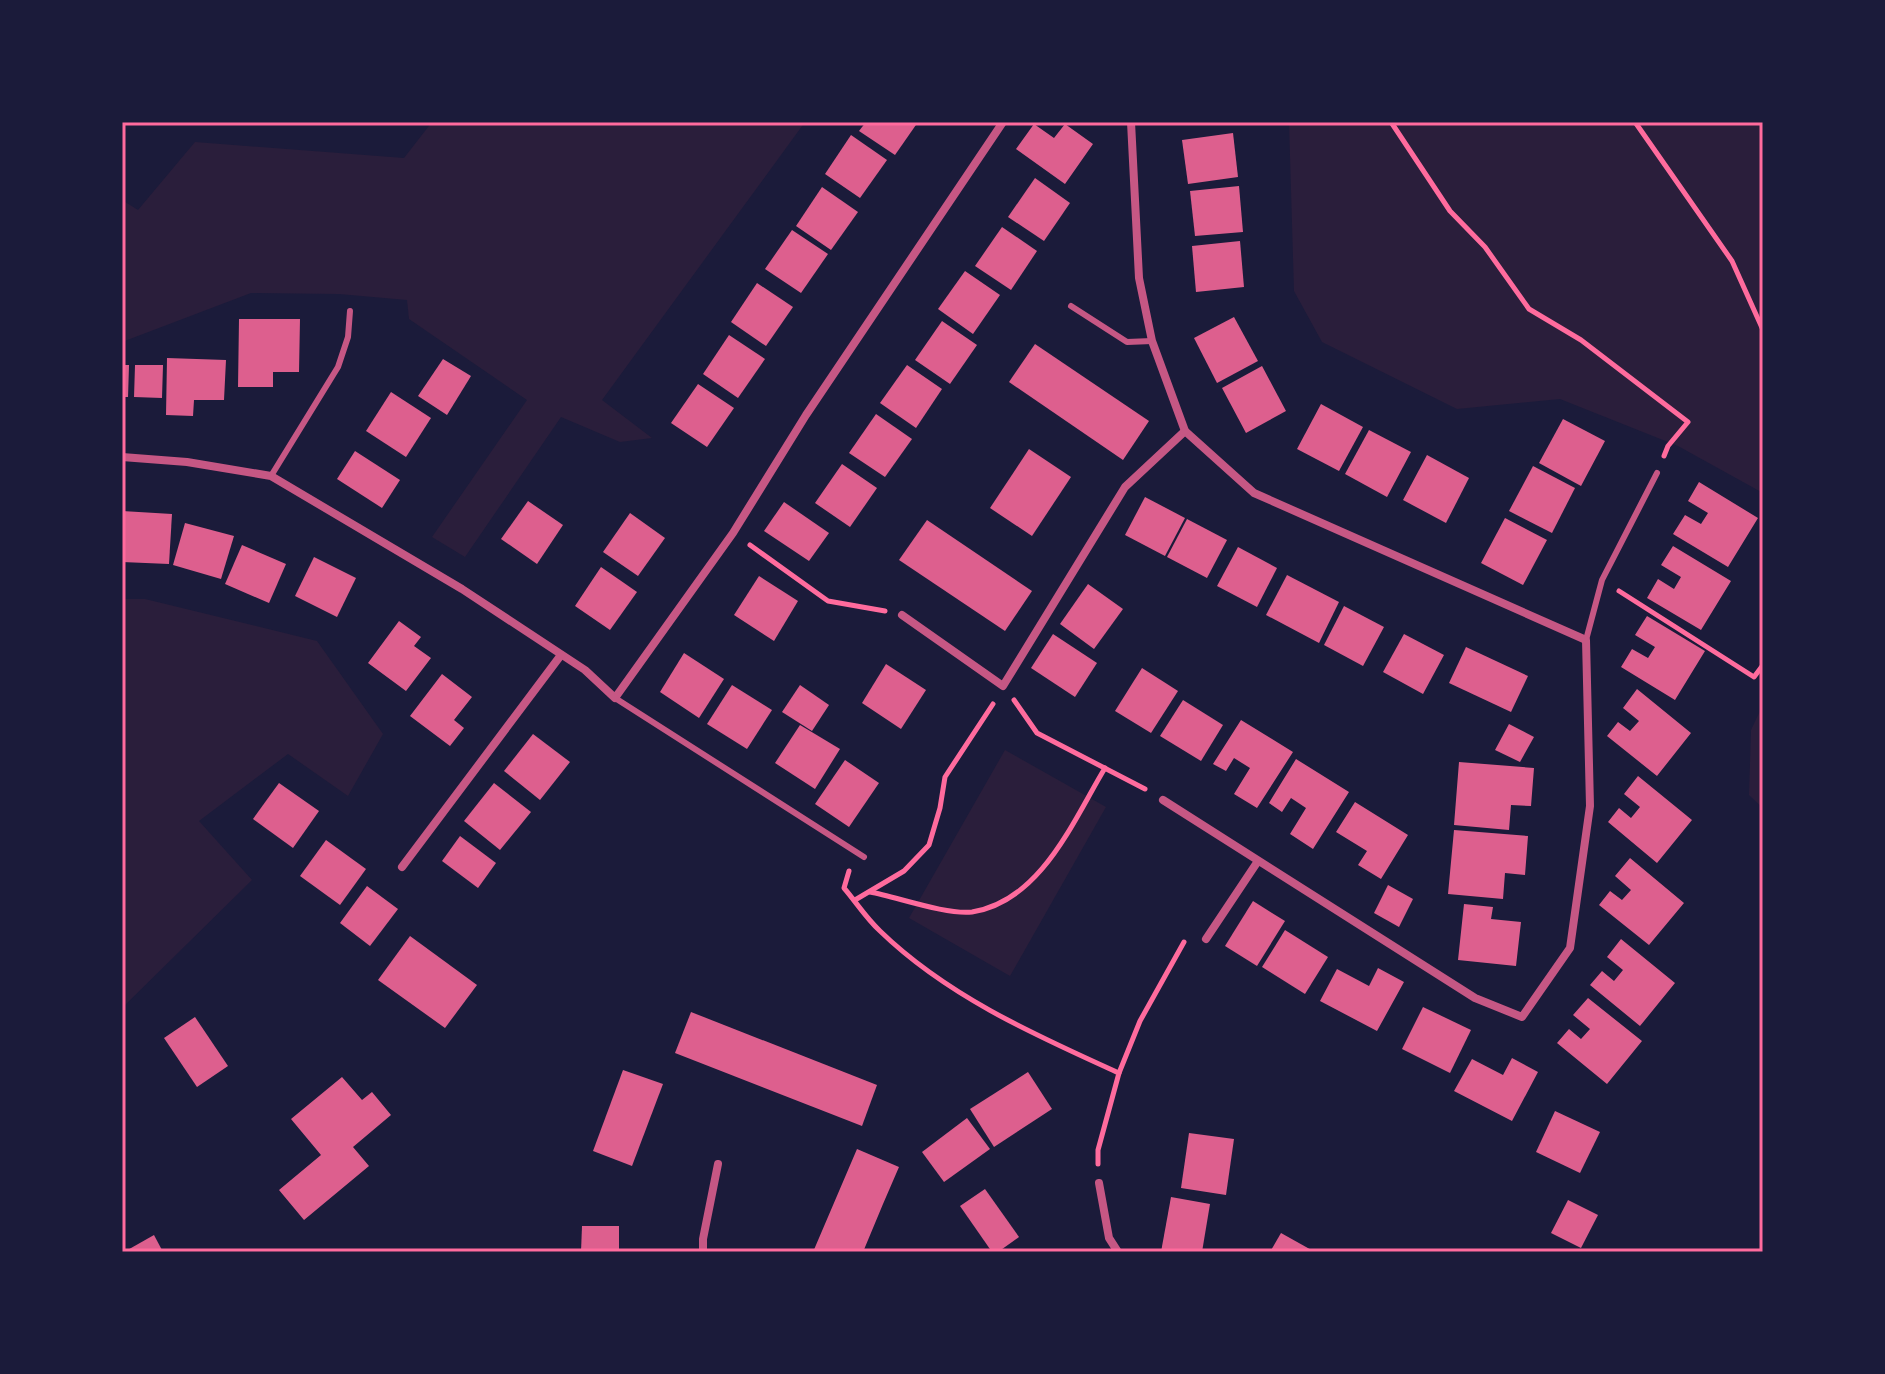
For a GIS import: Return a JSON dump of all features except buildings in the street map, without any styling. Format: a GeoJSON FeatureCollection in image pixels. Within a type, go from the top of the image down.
{"type":"FeatureCollection","features":[{"type":"Feature","properties":{"kind":"street"},"geometry":{"type":"LineString","coordinates":[[122,457],[187,462],[271,476],[462,589],[585,670],[615,698],[733,533],[806,415],[1003,122]]}},
{"type":"Feature","properties":{"kind":"street"},"geometry":{"type":"LineString","coordinates":[[1131,122],[1139,278],[1152,341],[1185,431],[1254,493],[1586,640],[1590,806],[1570,948],[1522,1017],[1475,998],[1163,800]]}},
{"type":"Feature","properties":{"kind":"street"},"geometry":{"type":"LineString","coordinates":[[902,615],[1003,686],[1125,487],[1185,431]]}},
{"type":"Feature","properties":{"kind":"street"},"geometry":{"type":"LineString","coordinates":[[402,867],[561,655]]}},
{"type":"Feature","properties":{"kind":"street"},"geometry":{"type":"LineString","coordinates":[[1206,939],[1258,861]]}},
{"type":"Feature","properties":{"kind":"street"},"geometry":{"type":"LineString","coordinates":[[703,1252],[718,1164]]}},
{"type":"Feature","properties":{"kind":"street"},"geometry":{"type":"LineString","coordinates":[[1099,1183],[1109,1238],[1118,1252]]}},
{"type":"Feature","properties":{"kind":"lane"},"geometry":{"type":"LineString","coordinates":[[1071,306],[1127,342],[1152,341]]}},
{"type":"Feature","properties":{"kind":"lane"},"geometry":{"type":"LineString","coordinates":[[271,476],[338,367],[348,337],[350,311]]}},
{"type":"Feature","properties":{"kind":"lane"},"geometry":{"type":"LineString","coordinates":[[1586,640],[1602,580],[1657,473]]}},
{"type":"Feature","properties":{"kind":"lane"},"geometry":{"type":"LineString","coordinates":[[615,698],[864,857]]}},
{"type":"Feature","properties":{"kind":"path"},"geometry":{"type":"LineString","coordinates":[[1391,122],[1450,211],[1485,247],[1529,309],[1581,340],[1688,422],[1668,446],[1657,473]]}},
{"type":"Feature","properties":{"kind":"path"},"geometry":{"type":"LineString","coordinates":[[1635,122],[1732,261],[1763,330]]}},
{"type":"Feature","properties":{"kind":"path"},"geometry":{"type":"LineString","coordinates":[[733,533],[828,601],[902,615]]}},
{"type":"Feature","properties":{"kind":"path"},"geometry":{"type":"LineString","coordinates":[[1602,580],[1754,677],[1763,665]]}},
{"type":"Feature","properties":{"kind":"path"},"geometry":{"type":"LineString","coordinates":[[855,900],[904,871],[929,845],[945,777],[1003,686],[1037,733],[1163,800]]}},
{"type":"Feature","properties":{"kind":"path"},"geometry":{"type":"LineString","coordinates":[[869,892],[950,910],[971,912],[994,905],[1015,893],[1040,871],[1105,768]]}},
{"type":"Feature","properties":{"kind":"path"},"geometry":{"type":"LineString","coordinates":[[854,851],[844,888],[878,930],[940,981],[1029,1032],[1119,1073]]}},
{"type":"Feature","properties":{"kind":"path"},"geometry":{"type":"LineString","coordinates":[[1099,1183],[1098,1150],[1119,1073],[1140,1021],[1190,931],[1206,939]]}},
{"type":"Feature","properties":{"kind":"shaded area"},"geometry":{"type":"Polygon","coordinates":[[[432,122],[805,122],[602,400],[652,438],[620,442],[561,417],[465,557],[432,537],[527,400],[409,319],[407,300],[339,294],[251,293],[122,342],[122,200],[138,210],[195,142],[404,158],[432,122]]]}},
{"type":"Feature","properties":{"kind":"shaded area"},"geometry":{"type":"Polygon","coordinates":[[[1289,122],[1763,122],[1763,493],[1678,446],[1560,399],[1457,409],[1322,342],[1294,291],[1289,122]]]}},
{"type":"Feature","properties":{"kind":"shaded area"},"geometry":{"type":"Polygon","coordinates":[[[122,599],[145,599],[317,641],[383,734],[348,796],[288,754],[199,821],[252,880],[122,1008],[122,599]]]}},
{"type":"Feature","properties":{"kind":"shaded area"},"geometry":{"type":"Polygon","coordinates":[[[1763,705],[1763,808],[1749,795],[1751,730],[1763,705]]]}},
{"type":"Feature","properties":{"kind":"shaded area"},"geometry":{"type":"Polygon","coordinates":[[[1005,750],[1106,807],[1010,976],[909,918],[1005,750]]]}}]}
